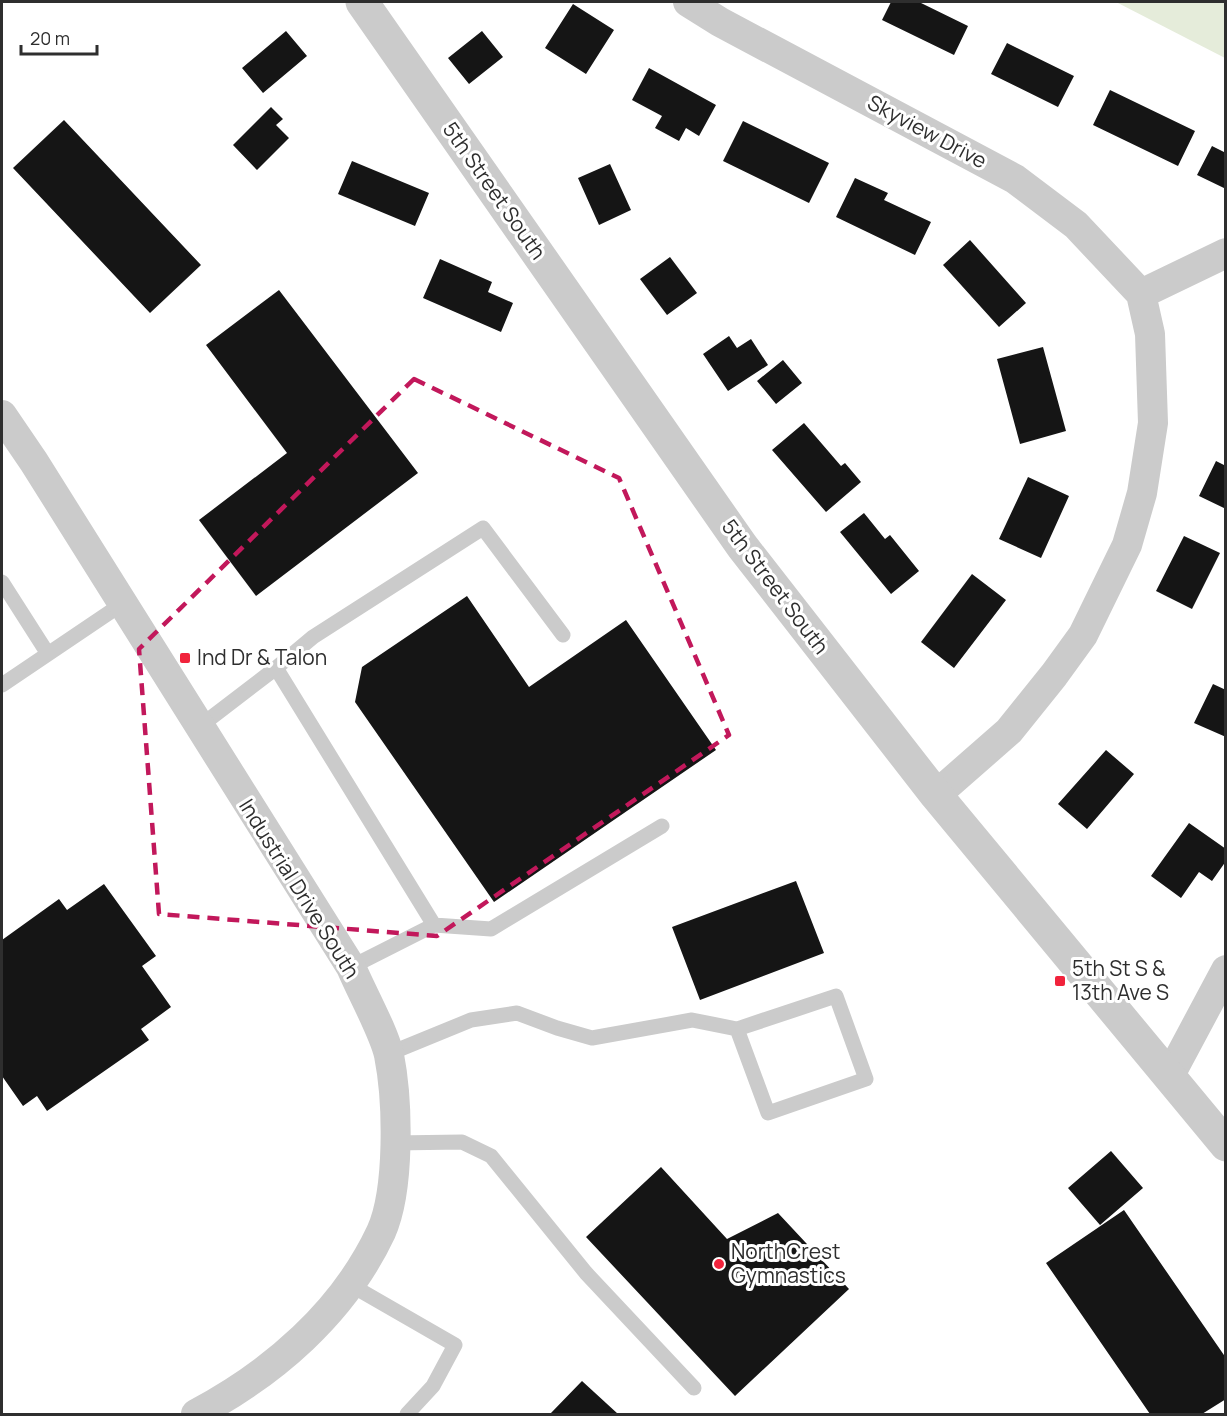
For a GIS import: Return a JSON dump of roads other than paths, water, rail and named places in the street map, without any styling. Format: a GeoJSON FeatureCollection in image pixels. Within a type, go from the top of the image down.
{"type":"FeatureCollection","features":[{"type":"Feature","properties":{"kind":"street","name":"5th Street South"},"geometry":{"type":"LineString","coordinates":[[362,2],[742,546],[936,795],[1226,1145]]}},
{"type":"Feature","properties":{"kind":"street","name":"Skyview Drive"},"geometry":{"type":"LineString","coordinates":[[688,2],[720,22],[1015,179],[1076,225],[1141,294]]}},
{"type":"Feature","properties":{"kind":"street"},"geometry":{"type":"LineString","coordinates":[[936,795],[1009,731],[1054,675],[1083,635],[1127,545],[1142,493],[1153,423],[1150,334],[1141,294],[1226,253]]}},
{"type":"Feature","properties":{"kind":"street","name":"Industrial Drive South"},"geometry":{"type":"LineString","coordinates":[[5,425],[122,604],[351,967],[388,1054],[394,1180],[382,1230],[349,1284],[326,1315],[285,1357],[225,1399],[196,1414]]}},
{"type":"Feature","properties":{"kind":"street"},"geometry":{"type":"LineString","coordinates":[[1170,1075],[1226,970]]}},
{"type":"Feature","properties":{"kind":"lane"},"geometry":{"type":"LineString","coordinates":[[199,727],[313,637],[483,528],[563,635]]}},
{"type":"Feature","properties":{"kind":"lane"},"geometry":{"type":"LineString","coordinates":[[2,582],[48,654]]}},
{"type":"Feature","properties":{"kind":"lane"},"geometry":{"type":"LineString","coordinates":[[2,685],[122,604]]}},
{"type":"Feature","properties":{"kind":"lane"},"geometry":{"type":"LineString","coordinates":[[276,668],[434,926]]}},
{"type":"Feature","properties":{"kind":"lane"},"geometry":{"type":"LineString","coordinates":[[351,967],[434,926],[491,930],[662,826]]}},
{"type":"Feature","properties":{"kind":"lane"},"geometry":{"type":"LineString","coordinates":[[388,1054],[471,1020],[517,1013],[592,1038],[692,1020],[737,1029],[836,996],[867,1079],[768,1113],[737,1029]]}},
{"type":"Feature","properties":{"kind":"lane"},"geometry":{"type":"LineString","coordinates":[[394,1143],[462,1142],[491,1156],[586,1273],[694,1388]]}},
{"type":"Feature","properties":{"kind":"lane"},"geometry":{"type":"LineString","coordinates":[[349,1284],[455,1345],[433,1386],[407,1414]]}},
{"type":"Feature","properties":{"kind":"place","name":"Ind Dr & Talon"},"geometry":{"type":"Point","coordinates":[185,658]}},
{"type":"Feature","properties":{"kind":"place","name":"5th St S & 13th Ave S"},"geometry":{"type":"Point","coordinates":[1060,981]}},
{"type":"Feature","properties":{"kind":"place","name":"NorthCrest Gymnastics"},"geometry":{"type":"Point","coordinates":[719,1264]}}]}
